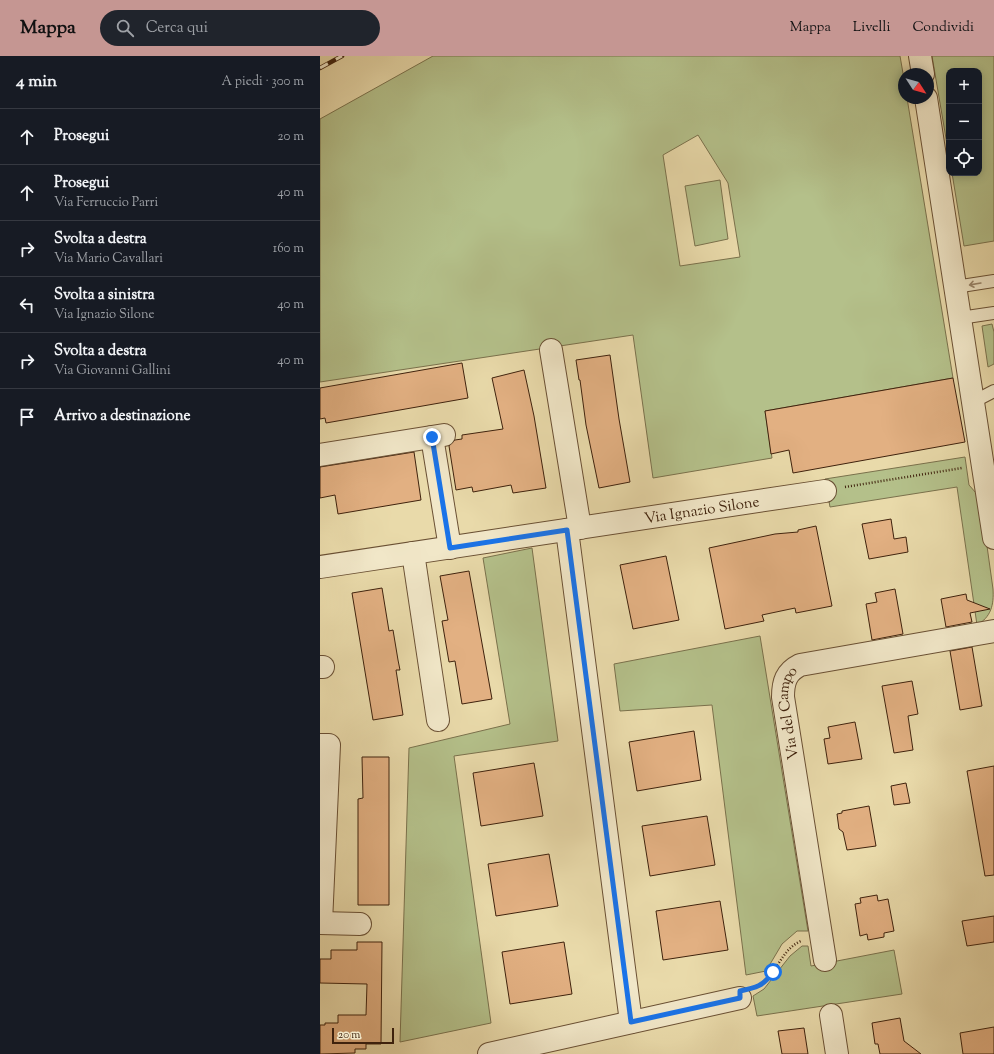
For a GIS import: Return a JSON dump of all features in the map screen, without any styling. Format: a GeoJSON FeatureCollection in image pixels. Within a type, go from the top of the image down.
{"type":"FeatureCollection","features":[{"type":"Feature","properties":{"kind":"street"},"geometry":{"type":"LineString","coordinates":[[920,56],[922,68]]}},
{"type":"Feature","properties":{"kind":"street"},"geometry":{"type":"LineString","coordinates":[[927,104],[994,538]]}},
{"type":"Feature","properties":{"kind":"street"},"geometry":{"type":"LineString","coordinates":[[551,350],[631,1022]]}},
{"type":"Feature","properties":{"kind":"street"},"geometry":{"type":"LineString","coordinates":[[320,455],[438,436],[450,548]]}},
{"type":"Feature","properties":{"kind":"street","name":"Via Ignazio Silone"},"geometry":{"type":"LineString","coordinates":[[320,567],[825,491]]}},
{"type":"Feature","properties":{"kind":"street"},"geometry":{"type":"LineString","coordinates":[[413,553],[438,720]]}},
{"type":"Feature","properties":{"kind":"street","name":"Via del Campo"},"geometry":{"type":"LineString","coordinates":[[825,960],[784,697],[784,681],[793,668],[800,665],[994,631]]}},
{"type":"Feature","properties":{"kind":"street"},"geometry":{"type":"LineString","coordinates":[[320,745],[329,745],[320,923],[360,924]]}},
{"type":"Feature","properties":{"kind":"street"},"geometry":{"type":"LineString","coordinates":[[488,1054],[740,998]]}},
{"type":"Feature","properties":{"kind":"street"},"geometry":{"type":"LineString","coordinates":[[831,1015],[837,1054]]}},
{"type":"Feature","properties":{"kind":"lane"},"geometry":{"type":"LineString","coordinates":[[955,287],[994,281]]}},
{"type":"Feature","properties":{"kind":"lane"},"geometry":{"type":"LineString","coordinates":[[960,318],[994,313]]}},
{"type":"Feature","properties":{"kind":"lane"},"geometry":{"type":"LineString","coordinates":[[973,402],[994,391]]}},
{"type":"Feature","properties":{"kind":"path"},"geometry":{"type":"LineString","coordinates":[[825,491],[983,464]]}},
{"type":"Feature","properties":{"kind":"path"},"geometry":{"type":"LineString","coordinates":[[740,998],[740,991],[756,988],[769,978],[786,951],[796,943],[821,936]]}},
{"type":"Feature","properties":{"kind":"green space"},"geometry":{"type":"Polygon","coordinates":[[[433,56],[900,56],[902,68],[898,68],[898,104],[908,104],[953,378],[765,411],[772,458],[653,478],[633,335],[320,382],[320,119],[433,56]],[[698,135],[663,155],[680,266],[740,257],[728,183],[698,135]]]}},
{"type":"Feature","properties":{"kind":"green space"},"geometry":{"type":"Polygon","coordinates":[[[932,56],[994,56],[994,241],[964,246],[952,176],[982,176],[982,68],[946,68],[946,138],[932,56]]]}},
{"type":"Feature","properties":{"kind":"green space"},"geometry":{"type":"Polygon","coordinates":[[[720,180],[728,239],[695,246],[685,186],[720,180]]]}},
{"type":"Feature","properties":{"kind":"green space"},"geometry":{"type":"Polygon","coordinates":[[[992,324],[994,332],[994,364],[988,367],[982,326],[992,324]]]}},
{"type":"Feature","properties":{"kind":"green space"},"geometry":{"type":"Polygon","coordinates":[[[965,457],[969,485],[976,493],[981,503],[993,589],[991,610],[986,618],[977,625],[957,487],[830,507],[825,479],[965,457]]]}},
{"type":"Feature","properties":{"kind":"green space"},"geometry":{"type":"Polygon","coordinates":[[[532,548],[558,741],[454,756],[491,1023],[400,1042],[409,748],[510,724],[483,558],[532,548]]]}},
{"type":"Feature","properties":{"kind":"green space"},"geometry":{"type":"Polygon","coordinates":[[[760,636],[808,931],[797,931],[782,944],[766,971],[746,975],[712,705],[620,711],[614,664],[760,636]]]}},
{"type":"Feature","properties":{"kind":"green space"},"geometry":{"type":"Polygon","coordinates":[[[802,946],[808,946],[811,966],[894,950],[902,994],[757,1016],[753,996],[764,989],[790,956],[802,946]]]}},
{"type":"Feature","properties":{"kind":"building"},"geometry":{"type":"Polygon","coordinates":[[[610,355],[630,482],[599,488],[586,425],[576,360],[610,355]]]}},
{"type":"Feature","properties":{"kind":"building"},"geometry":{"type":"Polygon","coordinates":[[[462,363],[468,398],[326,423],[325,418],[320,419],[320,388],[462,363]]]}},
{"type":"Feature","properties":{"kind":"building"},"geometry":{"type":"Polygon","coordinates":[[[524,370],[534,416],[546,488],[513,493],[511,485],[473,492],[472,487],[456,490],[449,446],[455,440],[462,439],[462,435],[503,429],[492,378],[524,370]]]}},
{"type":"Feature","properties":{"kind":"building"},"geometry":{"type":"Polygon","coordinates":[[[953,378],[965,442],[793,473],[789,450],[771,454],[765,411],[953,378]]]}},
{"type":"Feature","properties":{"kind":"building"},"geometry":{"type":"Polygon","coordinates":[[[414,452],[421,500],[338,514],[335,495],[320,498],[320,467],[414,452]]]}},
{"type":"Feature","properties":{"kind":"building"},"geometry":{"type":"Polygon","coordinates":[[[891,519],[894,539],[906,537],[908,552],[869,559],[862,524],[891,519]]]}},
{"type":"Feature","properties":{"kind":"building"},"geometry":{"type":"Polygon","coordinates":[[[816,526],[832,606],[796,613],[795,608],[762,615],[764,621],[725,629],[709,548],[775,534],[798,532],[798,530],[816,526]]]}},
{"type":"Feature","properties":{"kind":"building"},"geometry":{"type":"Polygon","coordinates":[[[666,556],[679,620],[633,629],[620,565],[666,556]]]}},
{"type":"Feature","properties":{"kind":"building"},"geometry":{"type":"Polygon","coordinates":[[[469,571],[492,699],[462,704],[455,661],[449,662],[442,621],[448,620],[440,576],[469,571]]]}},
{"type":"Feature","properties":{"kind":"building"},"geometry":{"type":"Polygon","coordinates":[[[382,588],[389,631],[393,630],[400,670],[396,670],[403,715],[373,720],[352,593],[382,588]]]}},
{"type":"Feature","properties":{"kind":"building"},"geometry":{"type":"Polygon","coordinates":[[[895,589],[903,634],[872,640],[866,604],[877,602],[875,593],[895,589]]]}},
{"type":"Feature","properties":{"kind":"building"},"geometry":{"type":"Polygon","coordinates":[[[966,594],[967,600],[990,609],[970,613],[972,622],[946,627],[941,599],[966,594]]]}},
{"type":"Feature","properties":{"kind":"building"},"geometry":{"type":"Polygon","coordinates":[[[972,647],[982,706],[960,710],[950,651],[972,647]]]}},
{"type":"Feature","properties":{"kind":"building"},"geometry":{"type":"Polygon","coordinates":[[[912,681],[918,714],[908,716],[913,750],[894,753],[882,686],[912,681]]]}},
{"type":"Feature","properties":{"kind":"building"},"geometry":{"type":"Polygon","coordinates":[[[855,722],[862,759],[828,764],[824,739],[830,738],[828,727],[855,722]]]}},
{"type":"Feature","properties":{"kind":"building"},"geometry":{"type":"Polygon","coordinates":[[[694,731],[701,780],[637,791],[629,742],[694,731]]]}},
{"type":"Feature","properties":{"kind":"building"},"geometry":{"type":"Polygon","coordinates":[[[362,757],[389,757],[389,905],[358,905],[358,799],[363,798],[362,757]]]}},
{"type":"Feature","properties":{"kind":"building"},"geometry":{"type":"Polygon","coordinates":[[[534,763],[543,816],[481,826],[473,773],[534,763]]]}},
{"type":"Feature","properties":{"kind":"building"},"geometry":{"type":"Polygon","coordinates":[[[994,766],[994,875],[985,876],[967,771],[994,766]]]}},
{"type":"Feature","properties":{"kind":"building"},"geometry":{"type":"Polygon","coordinates":[[[906,783],[910,803],[894,805],[891,786],[906,783]]]}},
{"type":"Feature","properties":{"kind":"building"},"geometry":{"type":"Polygon","coordinates":[[[869,806],[876,846],[847,850],[843,832],[839,829],[837,814],[842,813],[842,811],[869,806]]]}},
{"type":"Feature","properties":{"kind":"building"},"geometry":{"type":"Polygon","coordinates":[[[707,816],[715,865],[650,876],[642,826],[707,816]]]}},
{"type":"Feature","properties":{"kind":"building"},"geometry":{"type":"Polygon","coordinates":[[[549,854],[558,906],[496,916],[488,864],[549,854]]]}},
{"type":"Feature","properties":{"kind":"building"},"geometry":{"type":"Polygon","coordinates":[[[877,895],[878,901],[888,899],[894,931],[884,933],[884,937],[868,940],[867,934],[860,936],[855,904],[861,903],[860,898],[877,895]]]}},
{"type":"Feature","properties":{"kind":"building"},"geometry":{"type":"Polygon","coordinates":[[[720,901],[728,950],[663,960],[656,911],[720,901]]]}},
{"type":"Feature","properties":{"kind":"building"},"geometry":{"type":"Polygon","coordinates":[[[994,916],[994,942],[967,946],[962,921],[994,916]]]}},
{"type":"Feature","properties":{"kind":"building"},"geometry":{"type":"Polygon","coordinates":[[[357,942],[382,942],[381,1044],[366,1044],[366,1049],[355,1049],[355,1053],[320,1054],[320,1025],[325,1025],[325,1023],[338,1023],[338,1015],[366,1015],[367,984],[320,983],[320,959],[331,959],[331,950],[357,950],[357,942]]]}},
{"type":"Feature","properties":{"kind":"building"},"geometry":{"type":"Polygon","coordinates":[[[564,942],[572,994],[510,1004],[502,952],[564,942]]]}},
{"type":"Feature","properties":{"kind":"building"},"geometry":{"type":"Polygon","coordinates":[[[900,1018],[904,1041],[921,1054],[880,1054],[878,1044],[875,1044],[872,1023],[900,1018]]]}},
{"type":"Feature","properties":{"kind":"building"},"geometry":{"type":"Polygon","coordinates":[[[994,1027],[994,1054],[963,1054],[960,1033],[994,1027]]]}},
{"type":"Feature","properties":{"kind":"building"},"geometry":{"type":"Polygon","coordinates":[[[804,1028],[808,1054],[782,1054],[778,1031],[804,1028]]]}},
{"type":"Feature","properties":{"kind":"railway"},"geometry":{"type":"LineString","coordinates":[[320,68],[342,56]]}},
{"type":"Feature","properties":{"kind":"route"},"geometry":{"type":"LineString","coordinates":[[432,437],[450,548],[567,530],[631,1022],[740,998],[740,991],[756,988],[769,978],[773,972]]}}]}
